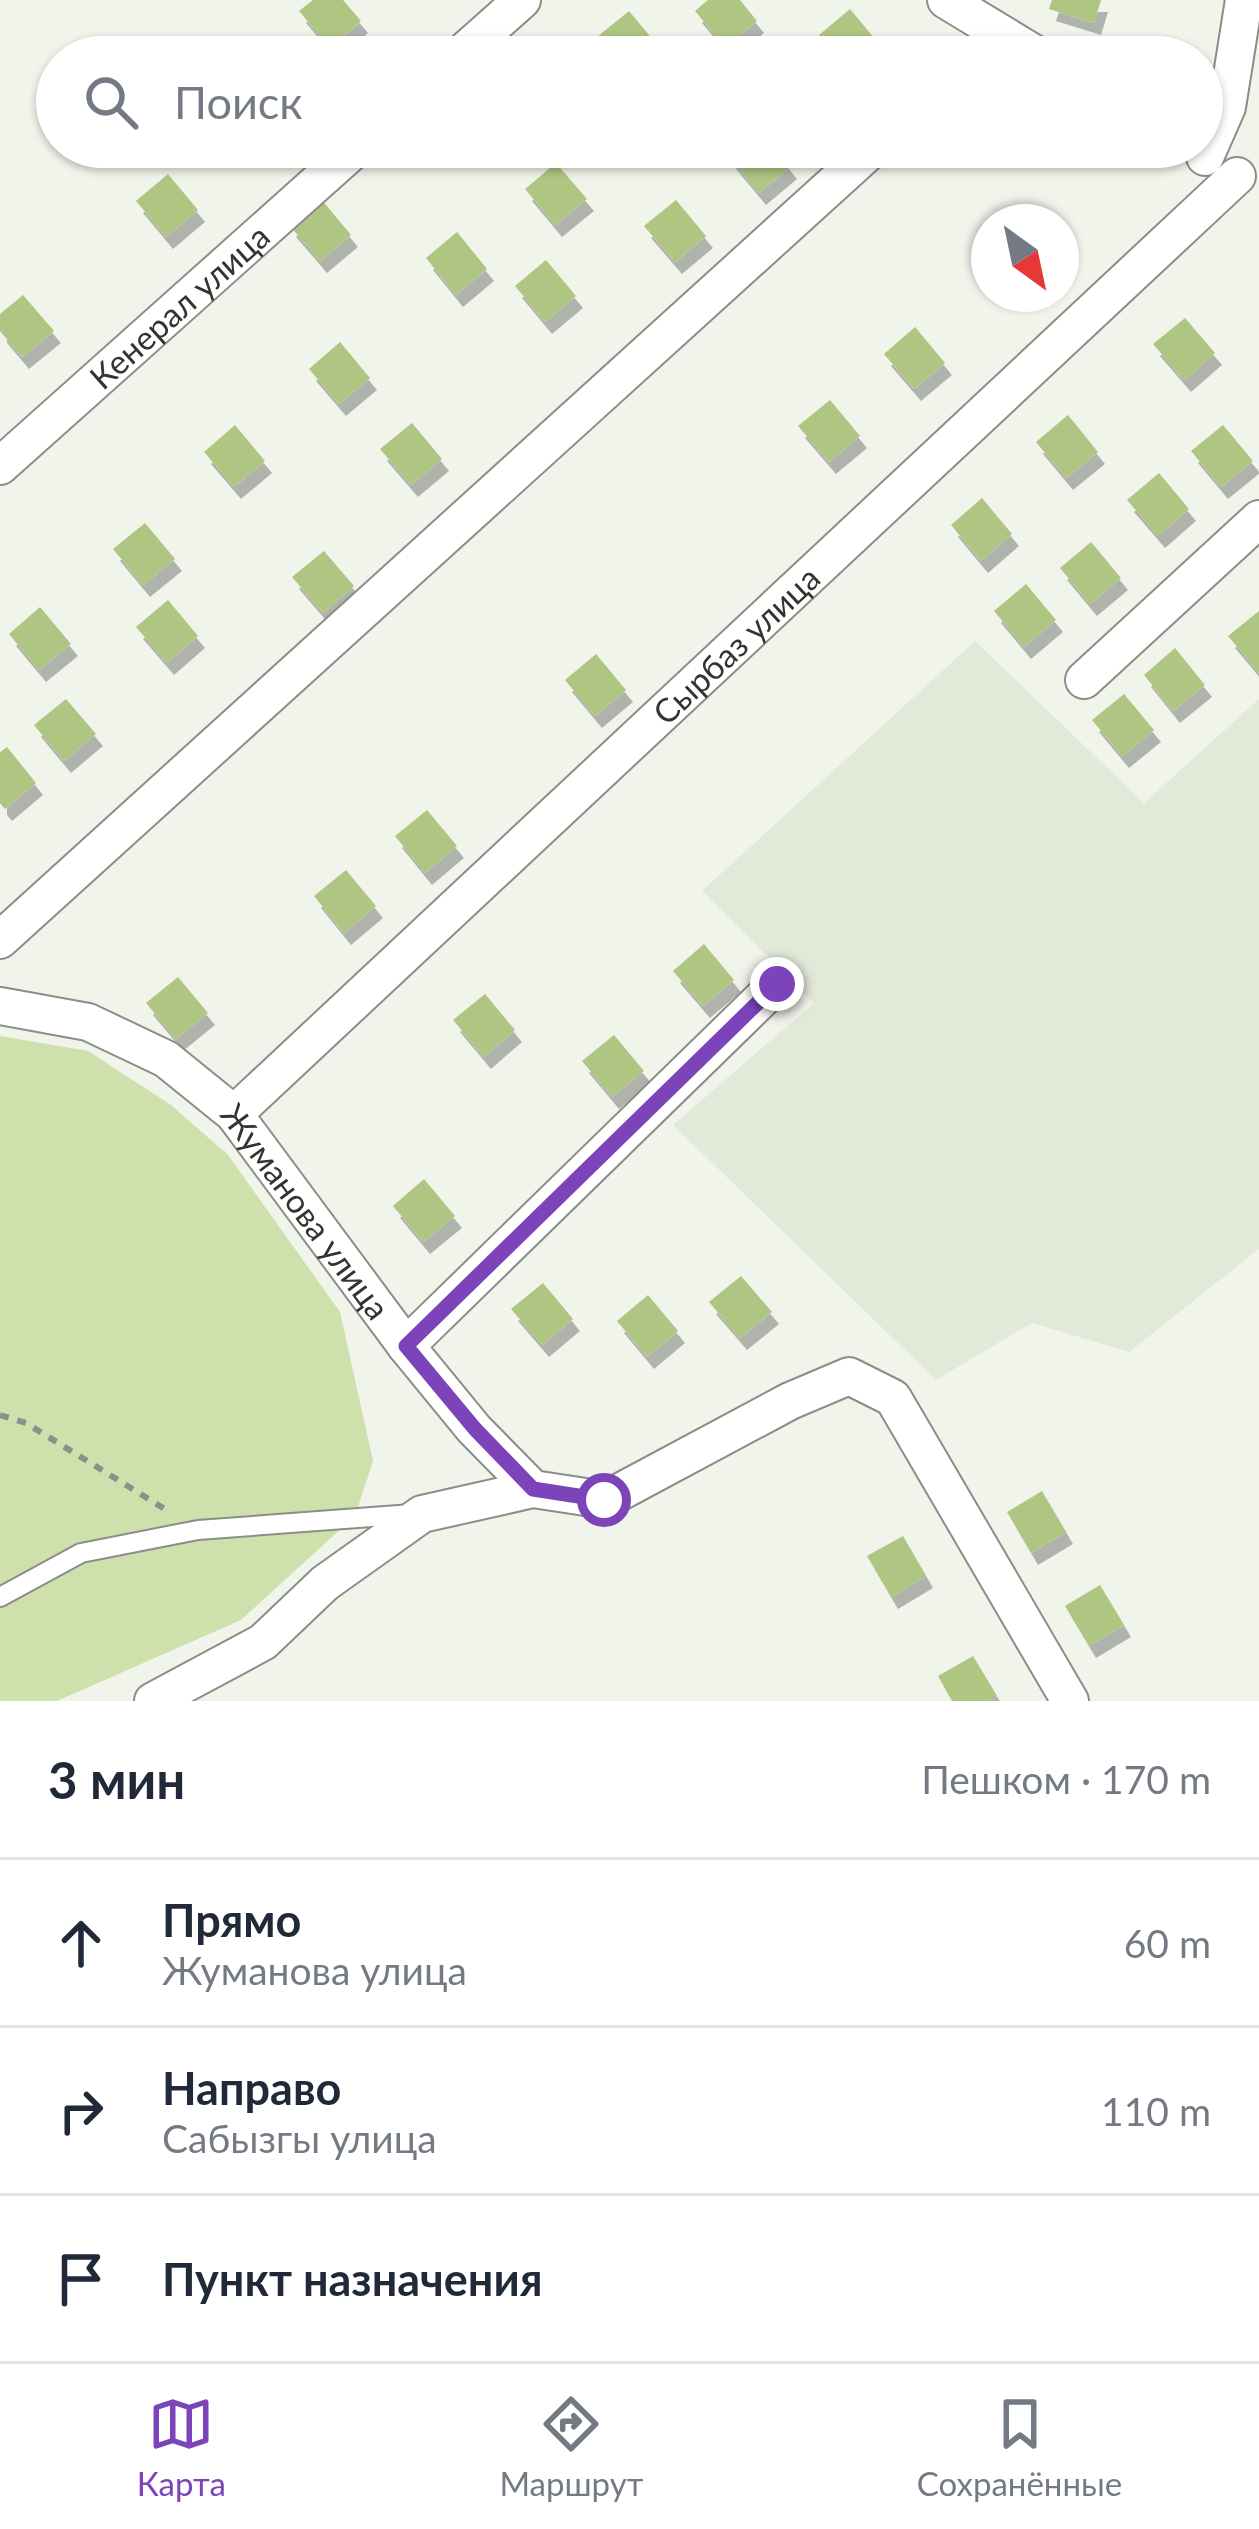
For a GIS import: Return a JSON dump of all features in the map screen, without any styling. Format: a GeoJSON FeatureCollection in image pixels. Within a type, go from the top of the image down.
{"type":"FeatureCollection","features":[{"type":"Feature","properties":{"kind":"street"},"geometry":{"type":"LineString","coordinates":[[482,36],[522,0]]}},
{"type":"Feature","properties":{"kind":"street"},"geometry":{"type":"LineString","coordinates":[[946,0],[979,36]]}},
{"type":"Feature","properties":{"kind":"street","name":"Сырбаз улица"},"geometry":{"type":"LineString","coordinates":[[1223,155],[1244,0]]}},
{"type":"Feature","properties":{"kind":"street","name":"Кенерал улица"},"geometry":{"type":"LineString","coordinates":[[0,466],[333,168]]}},
{"type":"Feature","properties":{"kind":"street"},"geometry":{"type":"LineString","coordinates":[[0,940],[851,168]]}},
{"type":"Feature","properties":{"kind":"street","name":"Сырбаз улица"},"geometry":{"type":"LineString","coordinates":[[234,1114],[1221,168]]}},
{"type":"Feature","properties":{"kind":"street"},"geometry":{"type":"LineString","coordinates":[[1084,680],[1259,519]]}},
{"type":"Feature","properties":{"kind":"street"},"geometry":{"type":"LineString","coordinates":[[406,1346],[777,984]]}},
{"type":"Feature","properties":{"kind":"street","name":"Жуманова улица"},"geometry":{"type":"LineString","coordinates":[[0,1006],[88,1022],[166,1059],[234,1114],[406,1346],[533,1489]]}},
{"type":"Feature","properties":{"kind":"street"},"geometry":{"type":"LineString","coordinates":[[153,1701],[263,1642],[326,1583],[422,1514],[533,1489],[604,1500],[790,1401],[849,1376],[893,1398],[1070,1701]]}},
{"type":"Feature","properties":{"kind":"lane"},"geometry":{"type":"LineString","coordinates":[[0,1598],[81,1553],[198,1530],[422,1514]]}},
{"type":"Feature","properties":{"kind":"path"},"geometry":{"type":"LineString","coordinates":[[0,1415],[26,1423],[198,1530]]}},
{"type":"Feature","properties":{"kind":"shaded area"},"geometry":{"type":"Polygon","coordinates":[[[975,641],[1144,803],[1259,699],[1259,1249],[1129,1352],[1032,1323],[936,1380],[673,1125],[814,1003],[702,891],[975,641]]]}},
{"type":"Feature","properties":{"kind":"green space"},"geometry":{"type":"Polygon","coordinates":[[[0,1036],[88,1051],[171,1105],[228,1155],[340,1312],[373,1461],[355,1516],[241,1620],[57,1701],[0,1701],[0,1036]]]}},
{"type":"Feature","properties":{"kind":"building"},"geometry":{"type":"Polygon","coordinates":[[[313,0],[343,0],[361,21],[344,36],[320,36],[299,11],[313,0]]]}},
{"type":"Feature","properties":{"kind":"building"},"geometry":{"type":"Polygon","coordinates":[[[708,0],[740,0],[757,21],[739,36],[716,36],[695,11],[708,0]]]}},
{"type":"Feature","properties":{"kind":"building"},"geometry":{"type":"Polygon","coordinates":[[[1052,0],[1101,0],[1094,23],[1049,9],[1052,0]]]}},
{"type":"Feature","properties":{"kind":"building"},"geometry":{"type":"Polygon","coordinates":[[[850,9],[872,36],[820,36],[850,9]]]}},
{"type":"Feature","properties":{"kind":"building"},"geometry":{"type":"Polygon","coordinates":[[[629,11],[650,36],[598,36],[629,11]]]}},
{"type":"Feature","properties":{"kind":"building"},"geometry":{"type":"Polygon","coordinates":[[[550,168],[560,168],[587,199],[555,225],[525,189],[550,168]]]}},
{"type":"Feature","properties":{"kind":"building"},"geometry":{"type":"Polygon","coordinates":[[[738,168],[789,168],[759,193],[738,168]]]}},
{"type":"Feature","properties":{"kind":"building"},"geometry":{"type":"Polygon","coordinates":[[[168,174],[198,210],[166,237],[136,201],[168,174]]]}},
{"type":"Feature","properties":{"kind":"building"},"geometry":{"type":"Polygon","coordinates":[[[321,199],[351,235],[320,261],[289,225],[321,199]]]}},
{"type":"Feature","properties":{"kind":"building"},"geometry":{"type":"Polygon","coordinates":[[[676,200],[706,236],[675,262],[644,226],[676,200]]]}},
{"type":"Feature","properties":{"kind":"building"},"geometry":{"type":"Polygon","coordinates":[[[457,232],[487,269],[456,295],[426,258],[457,232]]]}},
{"type":"Feature","properties":{"kind":"building"},"geometry":{"type":"Polygon","coordinates":[[[546,260],[576,296],[545,322],[515,286],[546,260]]]}},
{"type":"Feature","properties":{"kind":"building"},"geometry":{"type":"Polygon","coordinates":[[[23,295],[54,331],[22,357],[0,331],[0,314],[23,295]]]}},
{"type":"Feature","properties":{"kind":"building"},"geometry":{"type":"Polygon","coordinates":[[[1185,318],[1215,353],[1184,380],[1153,344],[1185,318]]]}},
{"type":"Feature","properties":{"kind":"building"},"geometry":{"type":"Polygon","coordinates":[[[915,327],[945,363],[914,389],[884,354],[915,327]]]}},
{"type":"Feature","properties":{"kind":"building"},"geometry":{"type":"Polygon","coordinates":[[[340,342],[370,378],[339,404],[309,369],[340,342]]]}},
{"type":"Feature","properties":{"kind":"building"},"geometry":{"type":"Polygon","coordinates":[[[830,400],[860,436],[829,462],[798,426],[830,400]]]}},
{"type":"Feature","properties":{"kind":"building"},"geometry":{"type":"Polygon","coordinates":[[[1068,415],[1098,452],[1066,478],[1036,442],[1068,415]]]}},
{"type":"Feature","properties":{"kind":"building"},"geometry":{"type":"Polygon","coordinates":[[[412,423],[442,459],[411,485],[380,449],[412,423]]]}},
{"type":"Feature","properties":{"kind":"building"},"geometry":{"type":"Polygon","coordinates":[[[235,425],[265,461],[234,487],[204,452],[235,425]]]}},
{"type":"Feature","properties":{"kind":"building"},"geometry":{"type":"Polygon","coordinates":[[[1223,425],[1253,461],[1221,487],[1191,451],[1223,425]]]}},
{"type":"Feature","properties":{"kind":"building"},"geometry":{"type":"Polygon","coordinates":[[[1159,473],[1189,509],[1158,536],[1127,500],[1159,473]]]}},
{"type":"Feature","properties":{"kind":"building"},"geometry":{"type":"Polygon","coordinates":[[[982,498],[1012,534],[981,561],[951,525],[982,498]]]}},
{"type":"Feature","properties":{"kind":"building"},"geometry":{"type":"Polygon","coordinates":[[[145,523],[175,559],[143,585],[113,549],[145,523]]]}},
{"type":"Feature","properties":{"kind":"building"},"geometry":{"type":"Polygon","coordinates":[[[1091,542],[1121,578],[1090,604],[1060,568],[1091,542]]]}},
{"type":"Feature","properties":{"kind":"building"},"geometry":{"type":"Polygon","coordinates":[[[324,551],[354,586],[323,613],[292,577],[324,551]]]}},
{"type":"Feature","properties":{"kind":"building"},"geometry":{"type":"Polygon","coordinates":[[[1026,584],[1056,620],[1024,647],[994,611],[1026,584]]]}},
{"type":"Feature","properties":{"kind":"building"},"geometry":{"type":"Polygon","coordinates":[[[168,600],[198,636],[167,663],[136,627],[168,600]]]}},
{"type":"Feature","properties":{"kind":"building"},"geometry":{"type":"Polygon","coordinates":[[[40,607],[71,644],[39,670],[9,634],[40,607]]]}},
{"type":"Feature","properties":{"kind":"building"},"geometry":{"type":"Polygon","coordinates":[[[1259,611],[1259,673],[1228,636],[1259,611]]]}},
{"type":"Feature","properties":{"kind":"building"},"geometry":{"type":"Polygon","coordinates":[[[1175,648],[1205,685],[1173,711],[1144,675],[1175,648]]]}},
{"type":"Feature","properties":{"kind":"building"},"geometry":{"type":"Polygon","coordinates":[[[596,654],[626,690],[595,716],[565,680],[596,654]]]}},
{"type":"Feature","properties":{"kind":"building"},"geometry":{"type":"Polygon","coordinates":[[[1124,694],[1154,730],[1122,756],[1092,720],[1124,694]]]}},
{"type":"Feature","properties":{"kind":"building"},"geometry":{"type":"Polygon","coordinates":[[[66,699],[96,734],[64,761],[34,725],[66,699]]]}},
{"type":"Feature","properties":{"kind":"building"},"geometry":{"type":"Polygon","coordinates":[[[7,747],[36,783],[5,809],[0,803],[0,752],[7,747]]]}},
{"type":"Feature","properties":{"kind":"building"},"geometry":{"type":"Polygon","coordinates":[[[427,810],[457,846],[425,873],[395,836],[427,810]]]}},
{"type":"Feature","properties":{"kind":"building"},"geometry":{"type":"Polygon","coordinates":[[[346,870],[376,906],[344,933],[314,896],[346,870]]]}},
{"type":"Feature","properties":{"kind":"building"},"geometry":{"type":"Polygon","coordinates":[[[704,944],[734,980],[703,1006],[673,971],[704,944]]]}},
{"type":"Feature","properties":{"kind":"building"},"geometry":{"type":"Polygon","coordinates":[[[178,977],[208,1013],[176,1039],[146,1003],[178,977]]]}},
{"type":"Feature","properties":{"kind":"building"},"geometry":{"type":"Polygon","coordinates":[[[485,994],[515,1030],[484,1057],[453,1020],[485,994]]]}},
{"type":"Feature","properties":{"kind":"building"},"geometry":{"type":"Polygon","coordinates":[[[614,1035],[644,1071],[612,1097],[582,1061],[614,1035]]]}},
{"type":"Feature","properties":{"kind":"building"},"geometry":{"type":"Polygon","coordinates":[[[424,1179],[455,1216],[423,1242],[393,1206],[424,1179]]]}},
{"type":"Feature","properties":{"kind":"building"},"geometry":{"type":"Polygon","coordinates":[[[741,1276],[772,1312],[740,1338],[709,1302],[741,1276]]]}},
{"type":"Feature","properties":{"kind":"building"},"geometry":{"type":"Polygon","coordinates":[[[543,1283],[573,1319],[542,1345],[511,1309],[543,1283]]]}},
{"type":"Feature","properties":{"kind":"building"},"geometry":{"type":"Polygon","coordinates":[[[648,1295],[678,1331],[647,1357],[617,1321],[648,1295]]]}},
{"type":"Feature","properties":{"kind":"building"},"geometry":{"type":"Polygon","coordinates":[[[1042,1491],[1066,1532],[1031,1553],[1007,1512],[1042,1491]]]}},
{"type":"Feature","properties":{"kind":"building"},"geometry":{"type":"Polygon","coordinates":[[[903,1536],[926,1576],[891,1597],[867,1556],[903,1536]]]}},
{"type":"Feature","properties":{"kind":"building"},"geometry":{"type":"Polygon","coordinates":[[[1100,1585],[1124,1625],[1089,1646],[1065,1606],[1100,1585]]]}},
{"type":"Feature","properties":{"kind":"building"},"geometry":{"type":"Polygon","coordinates":[[[973,1656],[997,1696],[989,1701],[952,1701],[938,1676],[973,1656]]]}},
{"type":"Feature","properties":{"kind":"route"},"geometry":{"type":"LineString","coordinates":[[604,1500],[533,1489],[406,1346],[777,984]]}}]}
